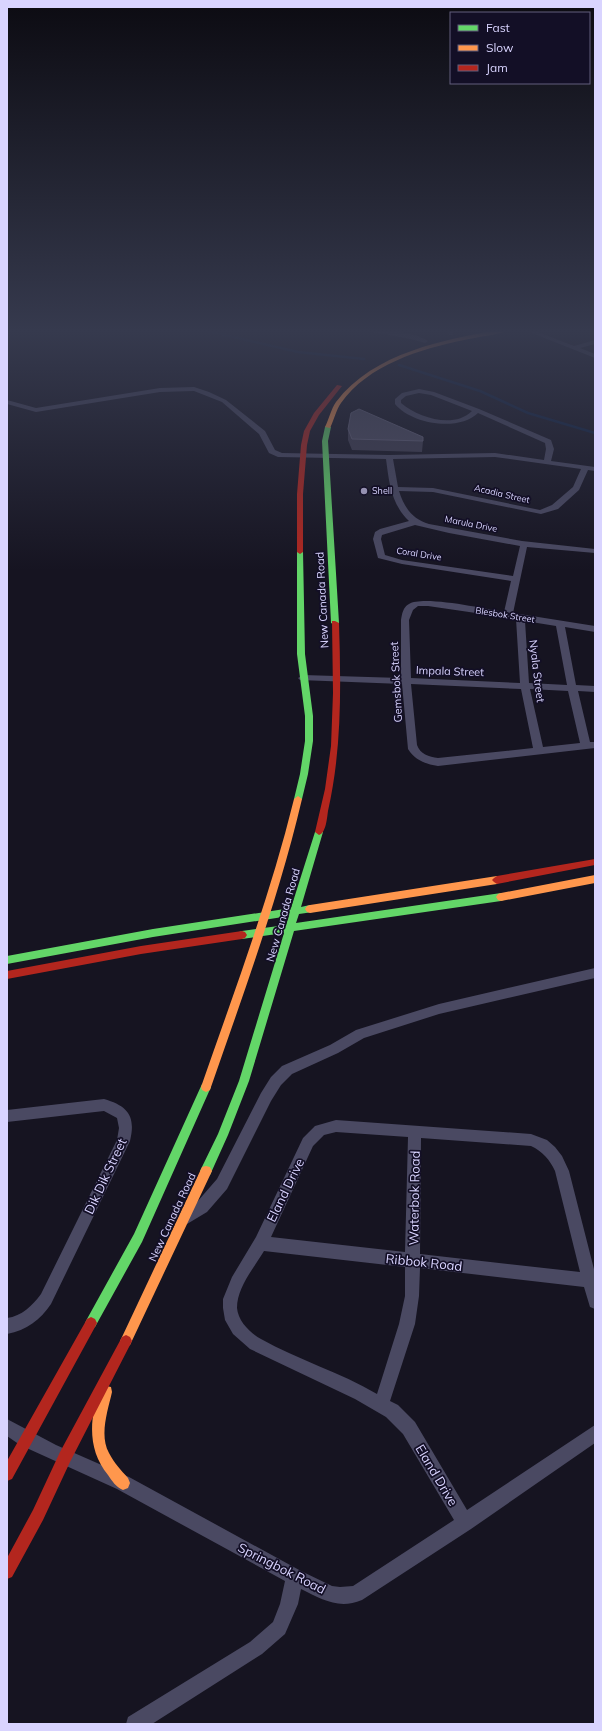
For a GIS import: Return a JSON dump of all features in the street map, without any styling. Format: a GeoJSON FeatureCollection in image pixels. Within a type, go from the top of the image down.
{"type":"FeatureCollection","features":[{"type":"Feature","properties":{"kind":"main road","name":"New Canada Road"},"geometry":{"type":"LineString","coordinates":[[7,1474],[148,1218],[212,1072],[233,1012],[284,853],[301,789],[309,741],[309,716],[303,678],[300,615],[300,494],[307,431],[319,410]]}},
{"type":"Feature","properties":{"kind":"main road","name":"New Canada Road"},"geometry":{"type":"LineString","coordinates":[[7,1572],[38,1515],[63,1457],[138,1320],[223,1136],[244,1081],[314,852],[328,796],[333,763],[336,726],[336,678],[330,514],[325,457],[325,430],[333,410]]}},
{"type":"Feature","properties":{"kind":"main road"},"geometry":{"type":"LineString","coordinates":[[7,960],[189,926],[465,887],[595,862]]}},
{"type":"Feature","properties":{"kind":"main road"},"geometry":{"type":"LineString","coordinates":[[7,975],[141,950],[498,898],[595,879]]}},
{"type":"Feature","properties":{"kind":"main road"},"geometry":{"type":"LineString","coordinates":[[110,1372],[100,1420],[99,1439],[104,1458],[123,1483]]}},
{"type":"Feature","properties":{"kind":"street"},"geometry":{"type":"LineString","coordinates":[[234,410],[262,433],[272,451],[281,455],[389,457],[495,454],[595,469]]}},
{"type":"Feature","properties":{"kind":"street"},"geometry":{"type":"LineString","coordinates":[[405,410],[439,422],[465,420],[472,417],[477,410],[548,442],[550,449],[548,462]]}},
{"type":"Feature","properties":{"kind":"street"},"geometry":{"type":"LineString","coordinates":[[389,457],[394,489],[402,509],[415,522]]}},
{"type":"Feature","properties":{"kind":"street","name":"Acadia Street"},"geometry":{"type":"LineString","coordinates":[[394,489],[433,490],[541,512],[555,507],[576,488],[585,468]]}},
{"type":"Feature","properties":{"kind":"street","name":"Marula Drive"},"geometry":{"type":"LineString","coordinates":[[415,522],[442,529],[524,544],[595,551]]}},
{"type":"Feature","properties":{"kind":"street","name":"Coral Drive"},"geometry":{"type":"LineString","coordinates":[[415,522],[383,531],[378,534],[377,539],[381,556],[402,562],[517,579]]}},
{"type":"Feature","properties":{"kind":"street"},"geometry":{"type":"LineString","coordinates":[[508,615],[524,544]]}},
{"type":"Feature","properties":{"kind":"street","name":"Blesbok Street"},"geometry":{"type":"LineString","coordinates":[[415,604],[428,603],[595,629]]}},
{"type":"Feature","properties":{"kind":"street","name":"Gemsbok Street"},"geometry":{"type":"LineString","coordinates":[[415,604],[408,609],[405,620],[406,681],[413,749],[422,758],[438,762],[539,751]]}},
{"type":"Feature","properties":{"kind":"street","name":"Nyala Street"},"geometry":{"type":"LineString","coordinates":[[520,617],[525,686],[539,751]]}},
{"type":"Feature","properties":{"kind":"street"},"geometry":{"type":"LineString","coordinates":[[539,751],[590,746],[572,688],[560,624]]}},
{"type":"Feature","properties":{"kind":"street","name":"Impala Street"},"geometry":{"type":"LineString","coordinates":[[303,678],[336,678],[595,689]]}},
{"type":"Feature","properties":{"kind":"street"},"geometry":{"type":"LineString","coordinates":[[186,1218],[202,1207],[222,1184],[266,1097],[276,1081],[287,1070],[334,1049],[360,1034],[439,1009],[595,973]]}},
{"type":"Feature","properties":{"kind":"street","name":"Dik Dik Street"},"geometry":{"type":"LineString","coordinates":[[7,1116],[104,1105],[118,1111],[125,1118],[126,1123],[123,1141],[46,1299],[28,1319],[7,1326]]}},
{"type":"Feature","properties":{"kind":"street","name":"Eland Drive"},"geometry":{"type":"LineString","coordinates":[[465,1523],[409,1428],[400,1418],[382,1404],[269,1352],[255,1344],[236,1328],[230,1311],[231,1296],[260,1243],[308,1142],[313,1135],[320,1130],[336,1126],[531,1140],[544,1145],[550,1150],[562,1171],[595,1302]]}},
{"type":"Feature","properties":{"kind":"street","name":"Waterbok Road"},"geometry":{"type":"LineString","coordinates":[[382,1404],[407,1324],[412,1296],[415,1132]]}},
{"type":"Feature","properties":{"kind":"street","name":"Ribbok Road"},"geometry":{"type":"LineString","coordinates":[[260,1243],[589,1280]]}},
{"type":"Feature","properties":{"kind":"street","name":"Springbok Road"},"geometry":{"type":"LineString","coordinates":[[7,1427],[26,1439],[63,1457],[123,1483],[194,1520],[295,1577],[331,1594],[340,1596],[356,1594],[465,1523],[595,1433]]}},
{"type":"Feature","properties":{"kind":"street"},"geometry":{"type":"LineString","coordinates":[[135,1724],[256,1648],[279,1628],[289,1604],[295,1577]]}},
{"type":"Feature","properties":{"kind":"building"},"geometry":{"type":"Polygon","coordinates":[[[361,410],[423,437],[423,441],[352,439],[348,429],[351,413],[361,410]]]}},
{"type":"Feature","properties":{"kind":"waterway"},"geometry":{"type":"LineString","coordinates":[[521,410],[595,433]]}},
{"type":"Feature","properties":{"kind":"traffic: fast"},"geometry":{"type":"LineString","coordinates":[[328,427],[325,441],[335,623]]}},
{"type":"Feature","properties":{"kind":"traffic: fast"},"geometry":{"type":"LineString","coordinates":[[298,799],[304,774],[309,741],[309,716],[301,654],[300,552]]}},
{"type":"Feature","properties":{"kind":"traffic: fast"},"geometry":{"type":"LineString","coordinates":[[206,1171],[223,1135],[244,1081],[319,832]]}},
{"type":"Feature","properties":{"kind":"traffic: fast"},"geometry":{"type":"LineString","coordinates":[[242,935],[501,897]]}},
{"type":"Feature","properties":{"kind":"traffic: fast"},"geometry":{"type":"LineString","coordinates":[[7,960],[153,933],[310,909]]}},
{"type":"Feature","properties":{"kind":"traffic: fast"},"geometry":{"type":"LineString","coordinates":[[91,1323],[138,1238],[206,1087]]}},
{"type":"Feature","properties":{"kind":"traffic: slow"},"geometry":{"type":"LineString","coordinates":[[328,427],[335,410]]}},
{"type":"Feature","properties":{"kind":"traffic: slow"},"geometry":{"type":"LineString","coordinates":[[206,1087],[252,956],[285,853],[298,799]]}},
{"type":"Feature","properties":{"kind":"traffic: slow"},"geometry":{"type":"LineString","coordinates":[[501,897],[595,879]]}},
{"type":"Feature","properties":{"kind":"traffic: slow"},"geometry":{"type":"LineString","coordinates":[[310,909],[497,880]]}},
{"type":"Feature","properties":{"kind":"traffic: slow"},"geometry":{"type":"LineString","coordinates":[[126,1341],[206,1171]]}},
{"type":"Feature","properties":{"kind":"traffic: slow"},"geometry":{"type":"LineString","coordinates":[[106,1392],[99,1425],[99,1442],[104,1458],[123,1483]]}},
{"type":"Feature","properties":{"kind":"traffic: jam"},"geometry":{"type":"LineString","coordinates":[[300,552],[300,494],[304,445],[307,431],[319,410]]}},
{"type":"Feature","properties":{"kind":"traffic: jam"},"geometry":{"type":"LineString","coordinates":[[319,832],[329,789],[335,746],[337,693],[335,623]]}},
{"type":"Feature","properties":{"kind":"traffic: jam"},"geometry":{"type":"LineString","coordinates":[[497,880],[595,862]]}},
{"type":"Feature","properties":{"kind":"traffic: jam"},"geometry":{"type":"LineString","coordinates":[[7,975],[141,950],[242,935]]}},
{"type":"Feature","properties":{"kind":"traffic: jam"},"geometry":{"type":"LineString","coordinates":[[7,1474],[91,1323]]}},
{"type":"Feature","properties":{"kind":"traffic: jam"},"geometry":{"type":"LineString","coordinates":[[7,1572],[38,1515],[65,1457],[126,1341]]}},
{"type":"Feature","properties":{"kind":"place","name":"Shell"},"geometry":{"type":"Point","coordinates":[364,491]}}]}
